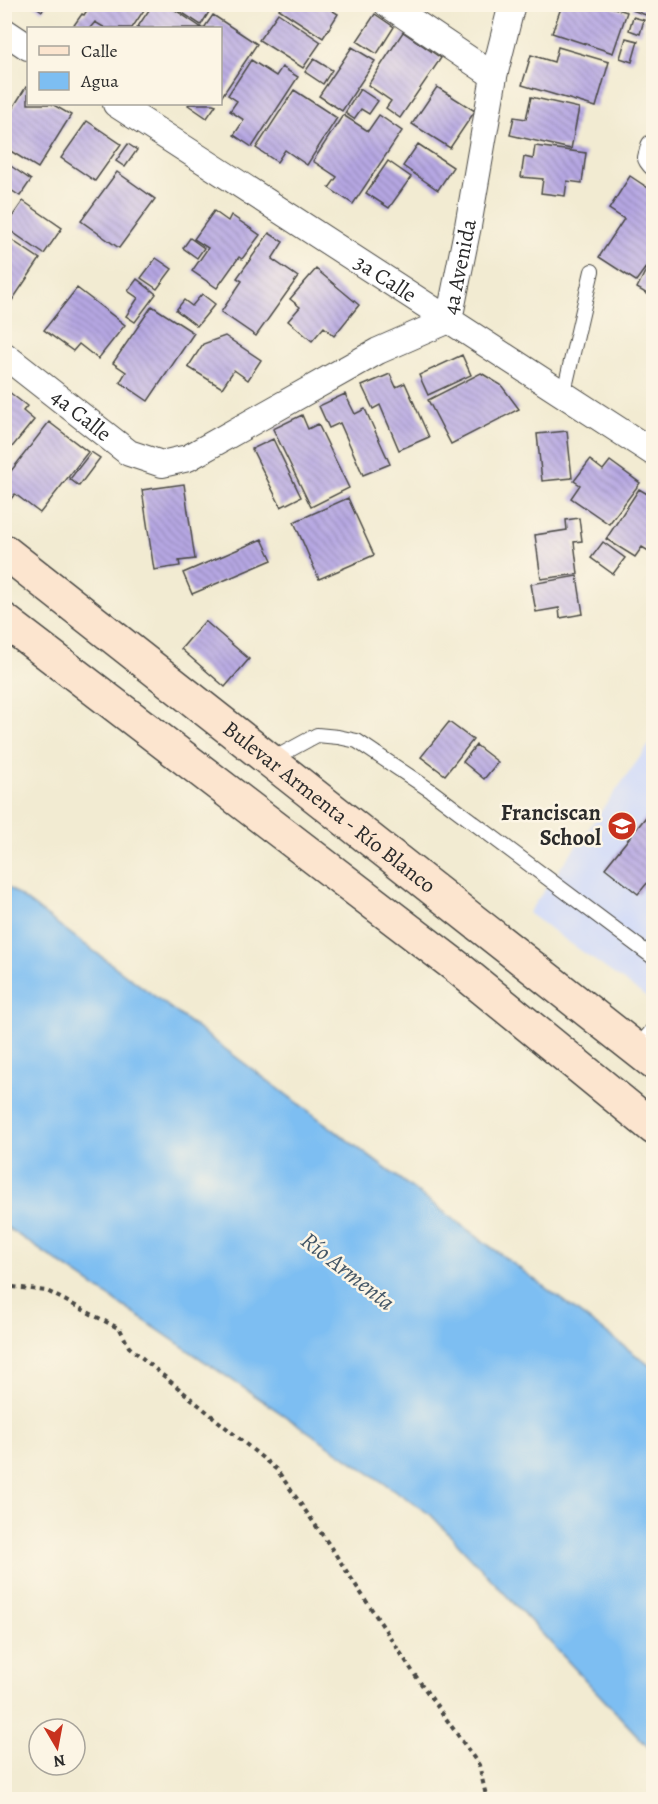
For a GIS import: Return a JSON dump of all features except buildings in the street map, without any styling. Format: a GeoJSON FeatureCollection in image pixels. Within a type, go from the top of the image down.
{"type":"FeatureCollection","features":[{"type":"Feature","properties":{"kind":"main road","name":"Bulevar Armenta - Río Blanco"},"geometry":{"type":"LineString","coordinates":[[4,550],[276,765],[648,1047]]}},
{"type":"Feature","properties":{"kind":"main road"},"geometry":{"type":"LineString","coordinates":[[4,620],[457,967],[654,1128]]}},
{"type":"Feature","properties":{"kind":"main road"},"geometry":{"type":"LineString","coordinates":[[457,967],[470,955],[478,953],[606,1048],[628,1053],[648,1047]]}},
{"type":"Feature","properties":{"kind":"street"},"geometry":{"type":"LineString","coordinates":[[387,4],[494,76]]}},
{"type":"Feature","properties":{"kind":"street","name":"4a Avenida"},"geometry":{"type":"LineString","coordinates":[[162,464],[188,458],[378,351],[449,320],[494,76],[513,4]]}},
{"type":"Feature","properties":{"kind":"street"},"geometry":{"type":"LineString","coordinates":[[4,31],[27,46]]}},
{"type":"Feature","properties":{"kind":"street","name":"3a Calle"},"geometry":{"type":"LineString","coordinates":[[118,105],[654,453]]}},
{"type":"Feature","properties":{"kind":"street","name":"4a Calle"},"geometry":{"type":"LineString","coordinates":[[4,356],[129,453],[162,464]]}},
{"type":"Feature","properties":{"kind":"lane"},"geometry":{"type":"LineString","coordinates":[[563,396],[592,271]]}},
{"type":"Feature","properties":{"kind":"lane"},"geometry":{"type":"LineString","coordinates":[[276,765],[284,753],[317,735],[357,741],[430,790],[654,958]]}},
{"type":"Feature","properties":{"kind":"path"},"geometry":{"type":"LineString","coordinates":[[4,1286],[47,1292],[120,1329],[129,1347],[277,1470],[478,1765],[486,1800]]}},
{"type":"Feature","properties":{"kind":"shaded area","name":"Franciscan School"},"geometry":{"type":"Polygon","coordinates":[[[653,739],[653,1002],[528,913],[653,739]]]}},
{"type":"Feature","properties":{"kind":"water","name":"Río Armenta"},"geometry":{"type":"Polygon","coordinates":[[[4,884],[653,1368],[653,1752],[431,1515],[5,1226],[4,884]]]}},
{"type":"Feature","properties":{"kind":"place","name":"Franciscan School"},"geometry":{"type":"Point","coordinates":[622,826]}}]}
